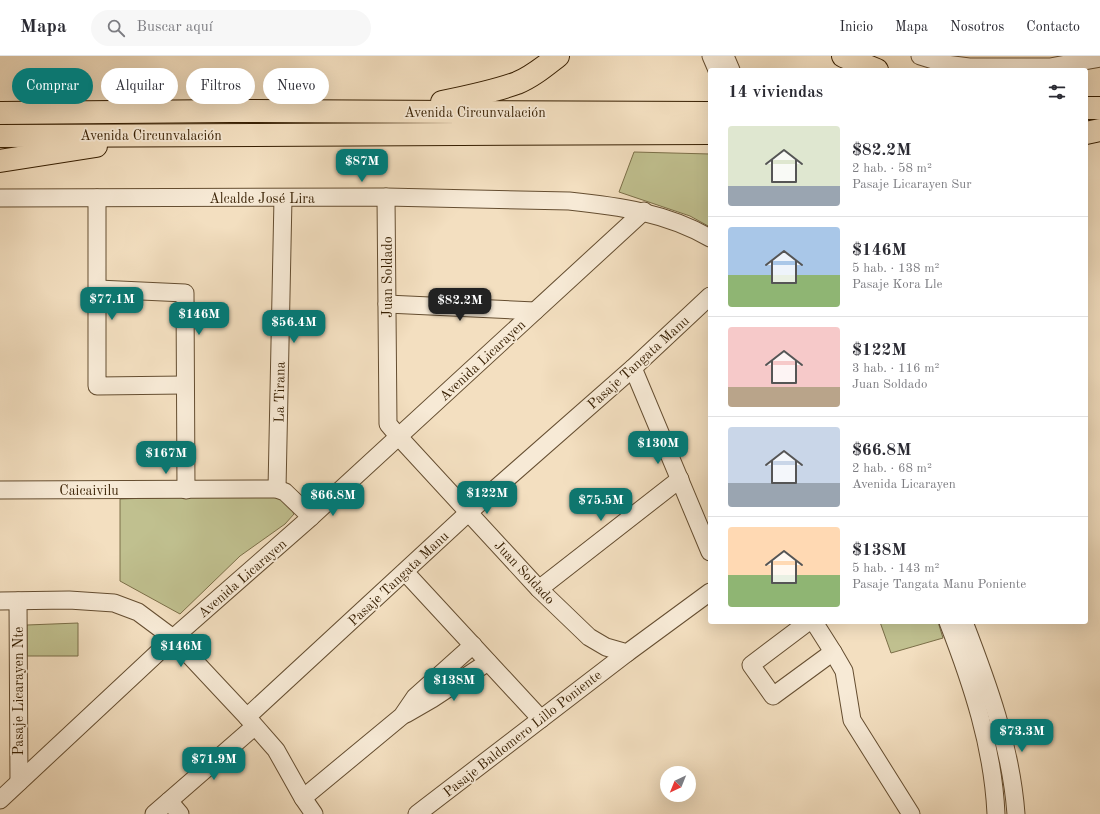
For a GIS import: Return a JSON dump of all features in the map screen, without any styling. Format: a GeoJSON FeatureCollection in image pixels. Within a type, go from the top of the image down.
{"type":"FeatureCollection","features":[{"type":"Feature","properties":{"kind":"highway"},"geometry":{"type":"LineString","coordinates":[[398,111],[478,95],[518,83],[558,56]]}},
{"type":"Feature","properties":{"kind":"highway"},"geometry":{"type":"LineString","coordinates":[[843,56],[872,68]]}},
{"type":"Feature","properties":{"kind":"highway"},"geometry":{"type":"LineString","coordinates":[[1088,108],[1100,108]]}},
{"type":"Feature","properties":{"kind":"highway","name":"Avenida Circunvalación"},"geometry":{"type":"LineString","coordinates":[[0,114],[230,111],[708,113]]}},
{"type":"Feature","properties":{"kind":"highway"},"geometry":{"type":"LineString","coordinates":[[1088,126],[1100,129]]}},
{"type":"Feature","properties":{"kind":"highway"},"geometry":{"type":"LineString","coordinates":[[1088,132],[1100,129]]}},
{"type":"Feature","properties":{"kind":"highway","name":"Avenida Circunvalación"},"geometry":{"type":"LineString","coordinates":[[0,136],[708,133]]}},
{"type":"Feature","properties":{"kind":"highway"},"geometry":{"type":"LineString","coordinates":[[0,161],[161,135]]}},
{"type":"Feature","properties":{"kind":"street"},"geometry":{"type":"LineString","coordinates":[[711,56],[716,68]]}},
{"type":"Feature","properties":{"kind":"street"},"geometry":{"type":"LineString","coordinates":[[725,56],[730,68]]}},
{"type":"Feature","properties":{"kind":"street"},"geometry":{"type":"LineString","coordinates":[[920,56],[946,64],[969,67],[1050,67],[1100,58]]}},
{"type":"Feature","properties":{"kind":"street","name":"Alcalde José Lira"},"geometry":{"type":"LineString","coordinates":[[0,198],[386,197],[569,201],[644,211],[679,223],[708,237]]}},
{"type":"Feature","properties":{"kind":"street","name":"Juan Soldado"},"geometry":{"type":"LineString","coordinates":[[386,197],[388,424],[398,437],[539,589],[589,637],[606,647],[627,653]]}},
{"type":"Feature","properties":{"kind":"street"},"geometry":{"type":"LineString","coordinates":[[97,198],[97,386],[185,385]]}},
{"type":"Feature","properties":{"kind":"street","name":"La Tirana"},"geometry":{"type":"LineString","coordinates":[[277,489],[283,198]]}},
{"type":"Feature","properties":{"kind":"street","name":"Avenida Licarayen"},"geometry":{"type":"LineString","coordinates":[[0,800],[173,638],[311,517],[644,211]]}},
{"type":"Feature","properties":{"kind":"street"},"geometry":{"type":"LineString","coordinates":[[98,289],[185,293],[186,490]]}},
{"type":"Feature","properties":{"kind":"street","name":"Pasaje Tangata Manu"},"geometry":{"type":"LineString","coordinates":[[154,814],[469,512],[633,368],[708,299]]}},
{"type":"Feature","properties":{"kind":"street"},"geometry":{"type":"LineString","coordinates":[[387,304],[535,311]]}},
{"type":"Feature","properties":{"kind":"street"},"geometry":{"type":"LineString","coordinates":[[633,368],[708,547]]}},
{"type":"Feature","properties":{"kind":"street"},"geometry":{"type":"LineString","coordinates":[[539,589],[680,479]]}},
{"type":"Feature","properties":{"kind":"street"},"geometry":{"type":"LineString","coordinates":[[277,489],[285,492],[311,517]]}},
{"type":"Feature","properties":{"kind":"street","name":"Caicaivilu"},"geometry":{"type":"LineString","coordinates":[[0,490],[277,489]]}},
{"type":"Feature","properties":{"kind":"street"},"geometry":{"type":"LineString","coordinates":[[405,572],[541,719]]}},
{"type":"Feature","properties":{"kind":"street"},"geometry":{"type":"LineString","coordinates":[[627,653],[708,593]]}},
{"type":"Feature","properties":{"kind":"street"},"geometry":{"type":"LineString","coordinates":[[0,601],[69,600],[114,603],[138,612],[173,638],[276,750],[303,798],[314,814]]}},
{"type":"Feature","properties":{"kind":"street","name":"Pasaje Licarayen Nte"},"geometry":{"type":"LineString","coordinates":[[18,601],[19,782]]}},
{"type":"Feature","properties":{"kind":"street"},"geometry":{"type":"LineString","coordinates":[[805,624],[751,665],[773,696],[834,652]]}},
{"type":"Feature","properties":{"kind":"street"},"geometry":{"type":"LineString","coordinates":[[815,624],[834,652],[844,671],[852,720],[911,814]]}},
{"type":"Feature","properties":{"kind":"street"},"geometry":{"type":"LineString","coordinates":[[949,624],[980,712],[990,759],[996,814]]}},
{"type":"Feature","properties":{"kind":"street"},"geometry":{"type":"LineString","coordinates":[[965,624],[992,700],[1006,745],[1011,771],[1016,814]]}},
{"type":"Feature","properties":{"kind":"street"},"geometry":{"type":"LineString","coordinates":[[402,716],[415,697],[473,645]]}},
{"type":"Feature","properties":{"kind":"street","name":"Pasaje Baldomero Lillo Poniente"},"geometry":{"type":"LineString","coordinates":[[417,814],[627,653]]}},
{"type":"Feature","properties":{"kind":"street"},"geometry":{"type":"LineString","coordinates":[[303,798],[402,716],[432,699],[488,662]]}},
{"type":"Feature","properties":{"kind":"street"},"geometry":{"type":"LineString","coordinates":[[169,801],[180,814]]}},
{"type":"Feature","properties":{"kind":"green space"},"geometry":{"type":"Polygon","coordinates":[[[634,152],[708,154],[708,226],[690,216],[619,192],[634,152]]]}},
{"type":"Feature","properties":{"kind":"green space"},"geometry":{"type":"Polygon","coordinates":[[[278,494],[289,505],[294,514],[285,524],[240,556],[180,614],[120,581],[120,499],[278,494]]]}},
{"type":"Feature","properties":{"kind":"green space"},"geometry":{"type":"Polygon","coordinates":[[[78,623],[78,656],[27,656],[27,625],[78,623]]]}},
{"type":"Feature","properties":{"kind":"green space"},"geometry":{"type":"Polygon","coordinates":[[[881,624],[939,624],[943,638],[891,653],[881,624]]]}}]}
